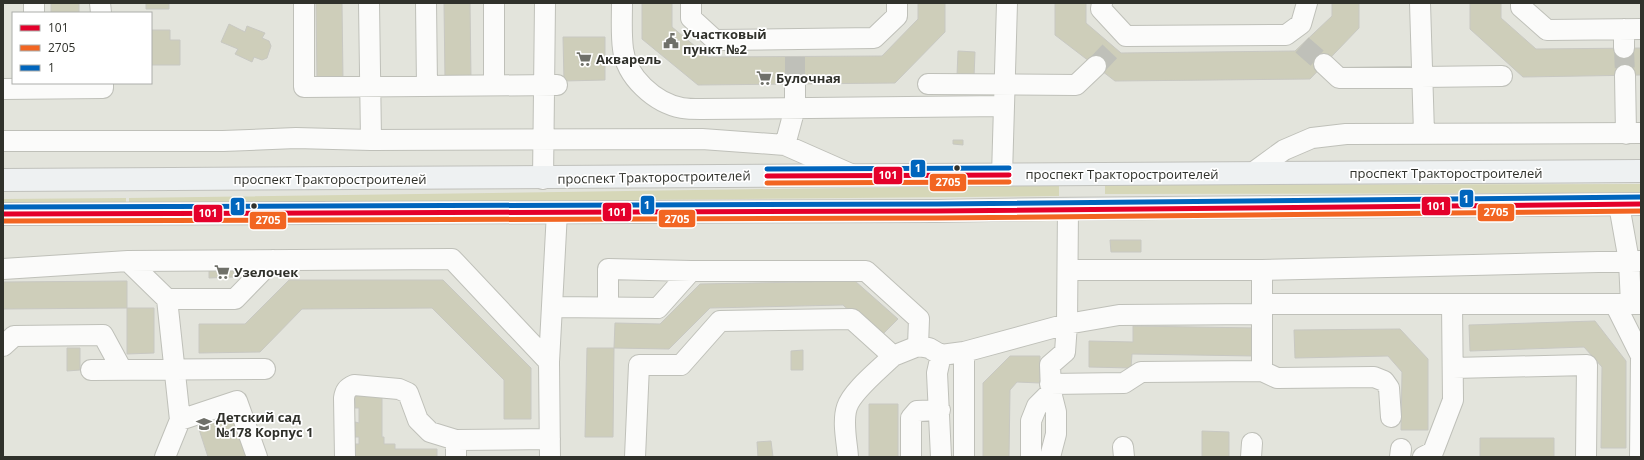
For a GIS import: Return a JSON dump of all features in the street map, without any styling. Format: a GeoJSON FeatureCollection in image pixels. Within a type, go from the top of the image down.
{"type":"FeatureCollection","features":[{"type":"Feature","properties":{"kind":"main road","name":"проспект Тракторостроителей"},"geometry":{"type":"LineString","coordinates":[[3,180],[544,179],[853,175],[1641,171]]}},
{"type":"Feature","properties":{"kind":"main road"},"geometry":{"type":"LineString","coordinates":[[1068,174],[1068,209]]}},
{"type":"Feature","properties":{"kind":"main road"},"geometry":{"type":"LineString","coordinates":[[4,214],[937,211],[1641,204]]}},
{"type":"Feature","properties":{"kind":"street"},"geometry":{"type":"LineString","coordinates":[[304,3],[304,87],[551,85]]}},
{"type":"Feature","properties":{"kind":"street"},"geometry":{"type":"LineString","coordinates":[[369,3],[371,140]]}},
{"type":"Feature","properties":{"kind":"street"},"geometry":{"type":"LineString","coordinates":[[426,3],[427,86]]}},
{"type":"Feature","properties":{"kind":"street"},"geometry":{"type":"LineString","coordinates":[[494,3],[494,85]]}},
{"type":"Feature","properties":{"kind":"street"},"geometry":{"type":"LineString","coordinates":[[544,179],[544,140],[551,85],[546,3]]}},
{"type":"Feature","properties":{"kind":"street"},"geometry":{"type":"LineString","coordinates":[[622,3],[623,49],[627,66],[641,86],[660,100],[672,106],[684,109],[1004,106]]}},
{"type":"Feature","properties":{"kind":"street"},"geometry":{"type":"LineString","coordinates":[[691,3],[691,18],[714,40],[795,48],[874,38],[897,16],[897,3]]}},
{"type":"Feature","properties":{"kind":"street"},"geometry":{"type":"LineString","coordinates":[[1002,175],[1007,3]]}},
{"type":"Feature","properties":{"kind":"street"},"geometry":{"type":"LineString","coordinates":[[1102,3],[1101,9],[1120,41],[1294,40],[1307,7],[1307,3]]}},
{"type":"Feature","properties":{"kind":"street"},"geometry":{"type":"LineString","coordinates":[[1420,3],[1424,133]]}},
{"type":"Feature","properties":{"kind":"street"},"geometry":{"type":"LineString","coordinates":[[1521,3],[1521,7],[1547,30],[1630,35]]}},
{"type":"Feature","properties":{"kind":"street"},"geometry":{"type":"LineString","coordinates":[[1324,64],[1339,78],[1502,76]]}},
{"type":"Feature","properties":{"kind":"street"},"geometry":{"type":"LineString","coordinates":[[928,84],[1005,86],[1076,85],[1096,66]]}},
{"type":"Feature","properties":{"kind":"street"},"geometry":{"type":"LineString","coordinates":[[1251,174],[1284,150],[1312,138],[1346,134],[1633,133],[1625,76]]}},
{"type":"Feature","properties":{"kind":"street"},"geometry":{"type":"LineString","coordinates":[[3,89],[35,86],[103,88],[103,84]]}},
{"type":"Feature","properties":{"kind":"street"},"geometry":{"type":"LineString","coordinates":[[784,144],[795,108],[795,84]]}},
{"type":"Feature","properties":{"kind":"street"},"geometry":{"type":"LineString","coordinates":[[701,109],[702,139]]}},
{"type":"Feature","properties":{"kind":"street"},"geometry":{"type":"LineString","coordinates":[[3,142],[223,141],[296,138],[371,140],[702,139],[784,144],[853,175]]}},
{"type":"Feature","properties":{"kind":"street"},"geometry":{"type":"LineString","coordinates":[[1619,205],[1635,261],[1629,304],[1641,356],[1640,457]]}},
{"type":"Feature","properties":{"kind":"street"},"geometry":{"type":"LineString","coordinates":[[1050,457],[1056,434],[1056,412],[1050,388],[1050,365],[1064,352],[1067,324],[1068,209]]}},
{"type":"Feature","properties":{"kind":"street"},"geometry":{"type":"LineString","coordinates":[[346,457],[344,398],[345,392],[349,387],[354,385],[399,389],[408,393],[418,420],[430,432],[456,449],[550,448],[549,362],[557,212]]}},
{"type":"Feature","properties":{"kind":"street"},"geometry":{"type":"LineString","coordinates":[[3,269],[128,261],[452,259],[549,362]]}},
{"type":"Feature","properties":{"kind":"street"},"geometry":{"type":"LineString","coordinates":[[167,299],[235,298],[273,260]]}},
{"type":"Feature","properties":{"kind":"street"},"geometry":{"type":"LineString","coordinates":[[128,261],[167,299],[180,420],[165,457]]}},
{"type":"Feature","properties":{"kind":"street"},"geometry":{"type":"LineString","coordinates":[[1068,270],[1262,270],[1635,261]]}},
{"type":"Feature","properties":{"kind":"street"},"geometry":{"type":"LineString","coordinates":[[608,307],[608,269],[691,272],[866,271],[918,319],[918,346]]}},
{"type":"Feature","properties":{"kind":"street"},"geometry":{"type":"LineString","coordinates":[[1262,270],[1262,371]]}},
{"type":"Feature","properties":{"kind":"street"},"geometry":{"type":"LineString","coordinates":[[552,307],[658,308],[691,272]]}},
{"type":"Feature","properties":{"kind":"street"},"geometry":{"type":"LineString","coordinates":[[848,457],[845,419],[846,408],[851,397],[893,356],[918,346],[929,348],[941,355],[964,352],[1067,324],[1119,315],[1262,309],[1452,304],[1629,304]]}},
{"type":"Feature","properties":{"kind":"street"},"geometry":{"type":"LineString","coordinates":[[1423,457],[1434,452],[1453,400],[1452,304]]}},
{"type":"Feature","properties":{"kind":"street"},"geometry":{"type":"LineString","coordinates":[[635,457],[639,364],[681,365],[720,321],[852,319],[893,356]]}},
{"type":"Feature","properties":{"kind":"street"},"geometry":{"type":"LineString","coordinates":[[3,346],[14,336],[103,335],[122,370]]}},
{"type":"Feature","properties":{"kind":"street"},"geometry":{"type":"LineString","coordinates":[[964,352],[964,457]]}},
{"type":"Feature","properties":{"kind":"street"},"geometry":{"type":"LineString","coordinates":[[941,355],[938,373],[941,457]]}},
{"type":"Feature","properties":{"kind":"street"},"geometry":{"type":"LineString","coordinates":[[1453,368],[1587,365],[1586,457]]}},
{"type":"Feature","properties":{"kind":"street"},"geometry":{"type":"LineString","coordinates":[[91,370],[264,369]]}},
{"type":"Feature","properties":{"kind":"street"},"geometry":{"type":"LineString","coordinates":[[1050,388],[1124,383],[1140,372],[1262,371],[1277,378],[1374,377],[1384,381],[1389,388],[1391,417]]}},
{"type":"Feature","properties":{"kind":"street"},"geometry":{"type":"LineString","coordinates":[[1031,457],[1031,421],[1037,406],[1050,388]]}},
{"type":"Feature","properties":{"kind":"street"},"geometry":{"type":"LineString","coordinates":[[180,420],[237,400],[257,457]]}},
{"type":"Feature","properties":{"kind":"street"},"geometry":{"type":"LineString","coordinates":[[911,457],[911,418],[917,411],[940,410]]}},
{"type":"Feature","properties":{"kind":"green space"},"geometry":{"type":"Polygon","coordinates":[[[1641,184],[1641,193],[1105,194],[1105,185],[1641,184]]]}},
{"type":"Feature","properties":{"kind":"green space"},"geometry":{"type":"Polygon","coordinates":[[[1059,185],[1059,196],[129,205],[129,198],[1059,185]]]}},
{"type":"Feature","properties":{"kind":"green space"},"geometry":{"type":"Polygon","coordinates":[[[126,198],[126,205],[3,205],[3,199],[126,198]]]}},
{"type":"Feature","properties":{"kind":"building"},"geometry":{"type":"Polygon","coordinates":[[[51,3],[79,3],[79,12],[51,12],[51,3]]]}},
{"type":"Feature","properties":{"kind":"building"},"geometry":{"type":"Polygon","coordinates":[[[146,3],[169,3],[169,9],[146,9],[146,3]]]}},
{"type":"Feature","properties":{"kind":"building"},"geometry":{"type":"Polygon","coordinates":[[[316,3],[342,3],[343,81],[317,81],[316,3]]]}},
{"type":"Feature","properties":{"kind":"building"},"geometry":{"type":"Polygon","coordinates":[[[444,3],[470,3],[471,79],[445,80],[444,3]]]}},
{"type":"Feature","properties":{"kind":"building"},"geometry":{"type":"Polygon","coordinates":[[[642,3],[672,3],[672,27],[708,57],[882,56],[918,19],[918,3],[945,3],[945,32],[895,83],[698,85],[642,39],[642,3]]]}},
{"type":"Feature","properties":{"kind":"building"},"geometry":{"type":"Polygon","coordinates":[[[1055,3],[1086,3],[1086,23],[1121,53],[1295,51],[1332,16],[1332,3],[1359,3],[1359,28],[1310,79],[1115,81],[1055,35],[1055,3]]]}},
{"type":"Feature","properties":{"kind":"building"},"geometry":{"type":"Polygon","coordinates":[[[1470,3],[1501,3],[1501,18],[1536,49],[1641,48],[1641,75],[1523,77],[1470,29],[1470,3]]]}},
{"type":"Feature","properties":{"kind":"building"},"geometry":{"type":"Polygon","coordinates":[[[229,24],[245,32],[247,26],[265,33],[262,38],[269,41],[271,46],[267,58],[262,60],[254,57],[252,62],[235,54],[238,49],[221,42],[229,24]]]}},
{"type":"Feature","properties":{"kind":"building"},"geometry":{"type":"Polygon","coordinates":[[[152,30],[170,30],[170,40],[180,40],[180,65],[152,65],[152,30]]]}},
{"type":"Feature","properties":{"kind":"building","name":"Акварель"},"geometry":{"type":"Polygon","coordinates":[[[563,37],[605,37],[605,80],[564,81],[563,37]]]}},
{"type":"Feature","properties":{"kind":"building"},"geometry":{"type":"Polygon","coordinates":[[[958,51],[975,52],[974,77],[957,76],[958,51]]]}},
{"type":"Feature","properties":{"kind":"building"},"geometry":{"type":"Polygon","coordinates":[[[953,140],[963,140],[963,145],[953,144],[953,140]]]}},
{"type":"Feature","properties":{"kind":"building"},"geometry":{"type":"Polygon","coordinates":[[[1110,240],[1141,240],[1141,252],[1111,252],[1110,240]]]}},
{"type":"Feature","properties":{"kind":"building","name":"Узелочек"},"geometry":{"type":"Polygon","coordinates":[[[209,264],[234,267],[234,277],[209,278],[209,264]]]}},
{"type":"Feature","properties":{"kind":"building"},"geometry":{"type":"Polygon","coordinates":[[[289,280],[443,280],[531,368],[531,419],[504,419],[504,380],[432,308],[302,309],[260,352],[199,353],[199,324],[245,324],[289,280]]]}},
{"type":"Feature","properties":{"kind":"building"},"geometry":{"type":"Polygon","coordinates":[[[127,281],[127,308],[4,309],[3,311],[3,282],[127,281]]]}},
{"type":"Feature","properties":{"kind":"building"},"geometry":{"type":"Polygon","coordinates":[[[855,281],[898,319],[879,338],[843,305],[710,308],[669,349],[614,348],[615,323],[660,324],[700,284],[855,281]]]}},
{"type":"Feature","properties":{"kind":"building"},"geometry":{"type":"Polygon","coordinates":[[[127,308],[154,308],[154,353],[127,354],[127,308]]]}},
{"type":"Feature","properties":{"kind":"building"},"geometry":{"type":"Polygon","coordinates":[[[1595,321],[1626,361],[1626,448],[1601,448],[1602,367],[1584,347],[1470,351],[1469,325],[1595,321]]]}},
{"type":"Feature","properties":{"kind":"building"},"geometry":{"type":"Polygon","coordinates":[[[1133,326],[1256,328],[1255,356],[1132,354],[1131,368],[1089,367],[1089,341],[1133,342],[1133,326]]]}},
{"type":"Feature","properties":{"kind":"building"},"geometry":{"type":"Polygon","coordinates":[[[1400,329],[1428,359],[1428,430],[1401,430],[1402,372],[1388,356],[1295,358],[1294,330],[1400,329]]]}},
{"type":"Feature","properties":{"kind":"building"},"geometry":{"type":"Polygon","coordinates":[[[67,348],[80,348],[80,370],[67,371],[67,348]]]}},
{"type":"Feature","properties":{"kind":"building"},"geometry":{"type":"Polygon","coordinates":[[[587,348],[614,348],[613,437],[585,437],[587,348]]]}},
{"type":"Feature","properties":{"kind":"building"},"geometry":{"type":"Polygon","coordinates":[[[803,350],[803,370],[791,370],[791,351],[803,350]]]}},
{"type":"Feature","properties":{"kind":"building"},"geometry":{"type":"Polygon","coordinates":[[[1010,356],[1040,356],[1040,383],[1017,382],[1010,390],[1009,457],[983,457],[983,383],[1010,356]]]}},
{"type":"Feature","properties":{"kind":"building"},"geometry":{"type":"Polygon","coordinates":[[[355,393],[382,394],[382,437],[384,437],[384,444],[395,444],[395,449],[437,449],[437,457],[355,457],[355,444],[359,444],[359,437],[355,437],[355,422],[359,423],[359,408],[355,408],[355,393]]]}},
{"type":"Feature","properties":{"kind":"building"},"geometry":{"type":"Polygon","coordinates":[[[869,404],[898,404],[898,457],[869,457],[869,404]]]}},
{"type":"Feature","properties":{"kind":"building"},"geometry":{"type":"Polygon","coordinates":[[[236,410],[252,457],[208,457],[197,423],[236,410]]]}},
{"type":"Feature","properties":{"kind":"building"},"geometry":{"type":"Polygon","coordinates":[[[1202,431],[1229,432],[1229,457],[1202,457],[1202,431]]]}},
{"type":"Feature","properties":{"kind":"building"},"geometry":{"type":"Polygon","coordinates":[[[1480,438],[1554,438],[1554,457],[1480,457],[1480,438]]]}},
{"type":"Feature","properties":{"kind":"building"},"geometry":{"type":"Polygon","coordinates":[[[771,441],[773,457],[758,457],[757,442],[771,441]]]}},
{"type":"Feature","properties":{"kind":"tunnel"},"geometry":{"type":"LineString","coordinates":[[1302,45],[1324,64]]}},
{"type":"Feature","properties":{"kind":"tunnel"},"geometry":{"type":"LineString","coordinates":[[1096,66],[1114,47]]}},
{"type":"Feature","properties":{"kind":"tunnel"},"geometry":{"type":"LineString","coordinates":[[1624,48],[1625,75]]}},
{"type":"Feature","properties":{"kind":"tunnel"},"geometry":{"type":"LineString","coordinates":[[795,57],[795,84]]}},
{"type":"Feature","properties":{"kind":"transit line","name":"1"},"geometry":{"type":"LineString","coordinates":[[767,169],[1009,168]]}},
{"type":"Feature","properties":{"kind":"transit line","name":"101"},"geometry":{"type":"LineString","coordinates":[[767,176],[1009,175]]}},
{"type":"Feature","properties":{"kind":"transit line","name":"2705"},"geometry":{"type":"LineString","coordinates":[[767,183],[1009,182]]}},
{"type":"Feature","properties":{"kind":"transit line","name":"1"},"geometry":{"type":"LineString","coordinates":[[3,207],[937,204],[1641,197]]}},
{"type":"Feature","properties":{"kind":"transit line","name":"101"},"geometry":{"type":"LineString","coordinates":[[3,214],[937,211],[1641,204]]}},
{"type":"Feature","properties":{"kind":"transit line","name":"2705"},"geometry":{"type":"LineString","coordinates":[[3,221],[937,218],[1641,211]]}},
{"type":"Feature","properties":{"kind":"place","name":"Участковый пункт №2"},"geometry":{"type":"Point","coordinates":[671,41]}},
{"type":"Feature","properties":{"kind":"place","name":"Акварель"},"geometry":{"type":"Point","coordinates":[584,59]}},
{"type":"Feature","properties":{"kind":"place","name":"Булочная"},"geometry":{"type":"Point","coordinates":[764,78]}},
{"type":"Feature","properties":{"kind":"place","name":"Узелочек"},"geometry":{"type":"Point","coordinates":[222,272]}},
{"type":"Feature","properties":{"kind":"place","name":"Детский сад №178 Корпус 1"},"geometry":{"type":"Point","coordinates":[204,424]}}]}
